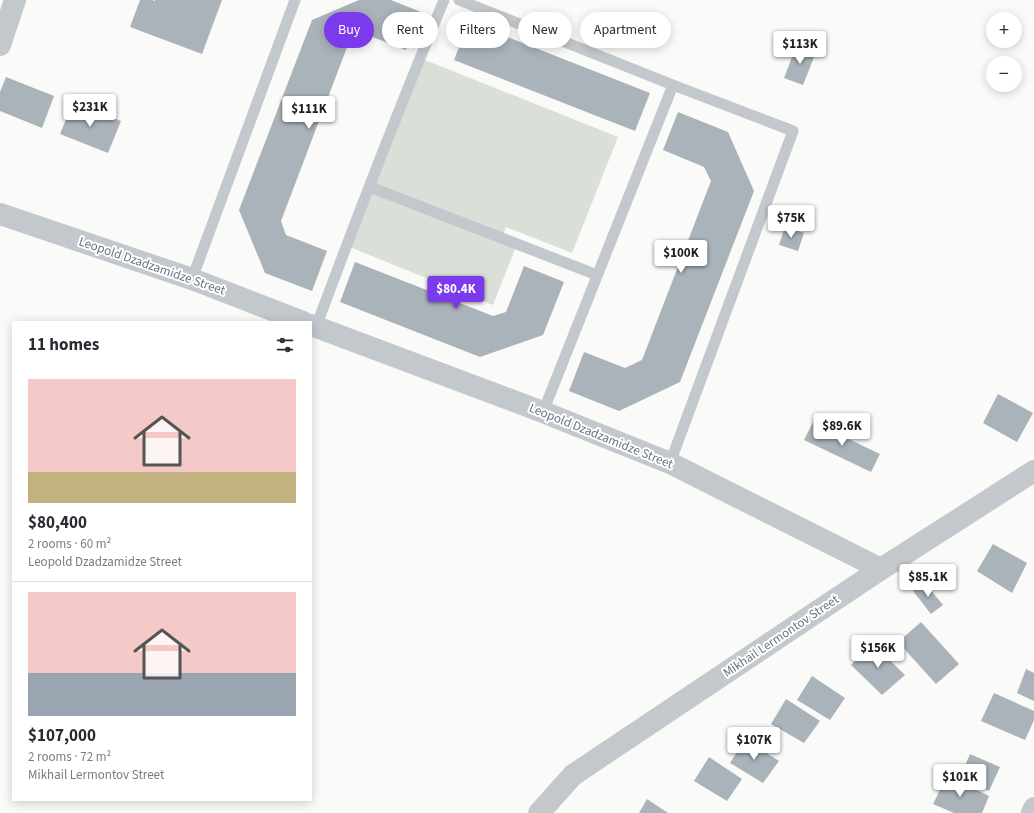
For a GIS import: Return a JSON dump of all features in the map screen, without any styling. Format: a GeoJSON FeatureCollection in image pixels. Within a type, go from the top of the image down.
{"type":"FeatureCollection","features":[{"type":"Feature","properties":{"kind":"street"},"geometry":{"type":"LineString","coordinates":[[0,45],[15,0]]}},
{"type":"Feature","properties":{"kind":"street","name":"Leopold Dzadzamidze Street"},"geometry":{"type":"LineString","coordinates":[[0,214],[192,279],[300,321]]}},
{"type":"Feature","properties":{"kind":"street","name":"Leopold Dzadzamidze Street"},"geometry":{"type":"LineString","coordinates":[[312,326],[543,412],[670,464],[881,569]]}},
{"type":"Feature","properties":{"kind":"street","name":"Mikhail Lermontov Street"},"geometry":{"type":"LineString","coordinates":[[539,813],[573,775],[881,569],[1034,471]]}},
{"type":"Feature","properties":{"kind":"street"},"geometry":{"type":"LineString","coordinates":[[1032,813],[1034,808]]}},
{"type":"Feature","properties":{"kind":"lane"},"geometry":{"type":"LineString","coordinates":[[192,279],[295,0]]}},
{"type":"Feature","properties":{"kind":"lane"},"geometry":{"type":"LineString","coordinates":[[312,321],[370,187],[444,0]]}},
{"type":"Feature","properties":{"kind":"lane"},"geometry":{"type":"LineString","coordinates":[[459,0],[673,86],[793,132],[670,464]]}},
{"type":"Feature","properties":{"kind":"lane"},"geometry":{"type":"LineString","coordinates":[[543,412],[673,86]]}},
{"type":"Feature","properties":{"kind":"lane"},"geometry":{"type":"LineString","coordinates":[[370,187],[597,275]]}},
{"type":"Feature","properties":{"kind":"shaded area"},"geometry":{"type":"Polygon","coordinates":[[[420,58],[618,137],[572,253],[506,227],[502,238],[517,244],[493,305],[347,246],[420,58]]]}},
{"type":"Feature","properties":{"kind":"building"},"geometry":{"type":"Polygon","coordinates":[[[140,0],[222,0],[202,54],[130,27],[140,0]]]}},
{"type":"Feature","properties":{"kind":"building"},"geometry":{"type":"Polygon","coordinates":[[[359,0],[391,0],[421,12],[382,12],[382,41],[374,38],[374,12],[331,12],[359,0]]]}},
{"type":"Feature","properties":{"kind":"building"},"geometry":{"type":"Polygon","coordinates":[[[324,15],[324,48],[347,48],[281,221],[286,235],[327,251],[312,291],[265,273],[239,210],[312,20],[324,15]]]}},
{"type":"Feature","properties":{"kind":"building"},"geometry":{"type":"Polygon","coordinates":[[[510,38],[518,41],[518,48],[535,48],[650,93],[635,131],[454,60],[459,48],[510,48],[510,38]]]}},
{"type":"Feature","properties":{"kind":"building"},"geometry":{"type":"Polygon","coordinates":[[[797,44],[816,52],[803,85],[784,78],[797,44]]]}},
{"type":"Feature","properties":{"kind":"building"},"geometry":{"type":"Polygon","coordinates":[[[6,77],[54,96],[42,128],[0,111],[0,92],[6,77]]]}},
{"type":"Feature","properties":{"kind":"building"},"geometry":{"type":"Polygon","coordinates":[[[73,102],[121,121],[108,153],[60,134],[73,102]]]}},
{"type":"Feature","properties":{"kind":"building"},"geometry":{"type":"Polygon","coordinates":[[[678,112],[728,132],[754,191],[680,382],[619,411],[569,391],[584,352],[625,368],[642,360],[711,181],[704,167],[663,150],[678,112]]]}},
{"type":"Feature","properties":{"kind":"building"},"geometry":{"type":"Polygon","coordinates":[[[785,226],[804,233],[798,251],[779,245],[785,226]]]}},
{"type":"Feature","properties":{"kind":"building"},"geometry":{"type":"Polygon","coordinates":[[[355,262],[493,316],[506,312],[524,266],[564,282],[543,335],[480,357],[340,302],[355,262]]]}},
{"type":"Feature","properties":{"kind":"building"},"geometry":{"type":"Polygon","coordinates":[[[998,394],[1033,413],[1017,442],[983,423],[998,394]]]}},
{"type":"Feature","properties":{"kind":"building"},"geometry":{"type":"Polygon","coordinates":[[[813,422],[880,454],[871,472],[804,440],[813,422]]]}},
{"type":"Feature","properties":{"kind":"building"},"geometry":{"type":"Polygon","coordinates":[[[993,544],[1027,563],[1012,593],[977,571],[993,544]]]}},
{"type":"Feature","properties":{"kind":"building"},"geometry":{"type":"Polygon","coordinates":[[[925,583],[943,605],[931,614],[913,591],[925,583]]]}},
{"type":"Feature","properties":{"kind":"building"},"geometry":{"type":"Polygon","coordinates":[[[921,622],[959,664],[936,684],[898,642],[921,622]]]}},
{"type":"Feature","properties":{"kind":"building"},"geometry":{"type":"Polygon","coordinates":[[[872,643],[905,675],[882,695],[851,665],[872,643]]]}},
{"type":"Feature","properties":{"kind":"building"},"geometry":{"type":"Polygon","coordinates":[[[1026,669],[1034,673],[1034,701],[1017,693],[1026,669]]]}},
{"type":"Feature","properties":{"kind":"building"},"geometry":{"type":"Polygon","coordinates":[[[812,676],[845,698],[830,720],[797,700],[812,676]]]}},
{"type":"Feature","properties":{"kind":"building"},"geometry":{"type":"Polygon","coordinates":[[[994,693],[1034,711],[1034,720],[1025,740],[981,721],[994,693]]]}},
{"type":"Feature","properties":{"kind":"building"},"geometry":{"type":"Polygon","coordinates":[[[786,699],[820,721],[804,743],[771,724],[786,699]]]}},
{"type":"Feature","properties":{"kind":"building"},"geometry":{"type":"Polygon","coordinates":[[[745,739],[779,761],[763,783],[730,763],[745,739]]]}},
{"type":"Feature","properties":{"kind":"building"},"geometry":{"type":"Polygon","coordinates":[[[970,754],[1000,767],[989,791],[960,777],[970,754]]]}},
{"type":"Feature","properties":{"kind":"building"},"geometry":{"type":"Polygon","coordinates":[[[709,757],[742,779],[727,801],[694,781],[709,757]]]}},
{"type":"Feature","properties":{"kind":"building"},"geometry":{"type":"Polygon","coordinates":[[[947,776],[989,796],[982,813],[954,813],[933,804],[947,776]]]}},
{"type":"Feature","properties":{"kind":"building"},"geometry":{"type":"Polygon","coordinates":[[[647,799],[668,813],[639,813],[647,799]]]}}]}
